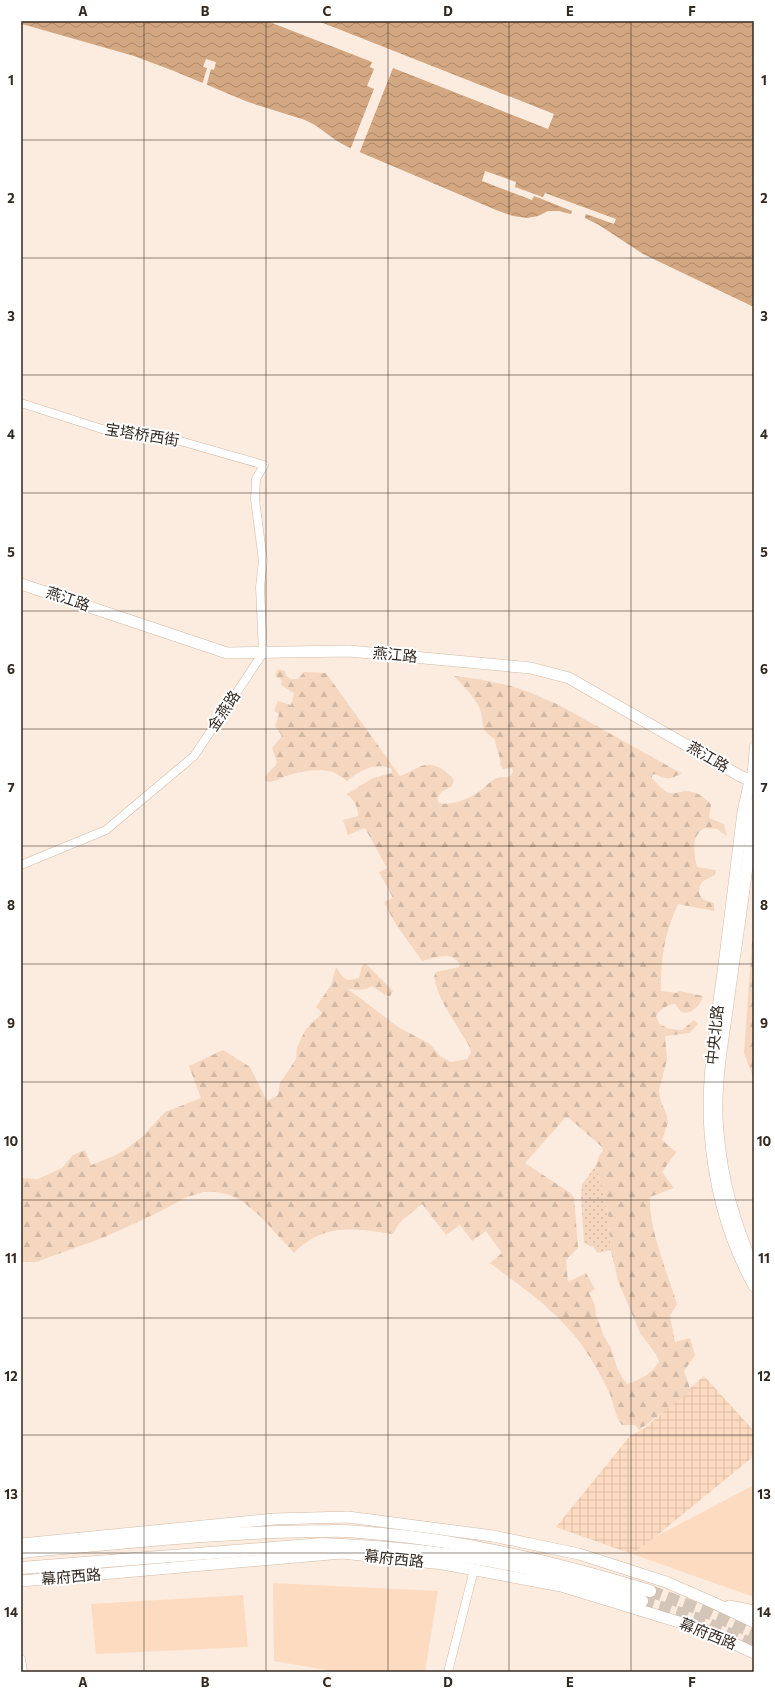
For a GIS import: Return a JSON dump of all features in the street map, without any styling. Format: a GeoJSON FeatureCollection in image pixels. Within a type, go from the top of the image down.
{"type":"FeatureCollection","features":[{"type":"Feature","properties":{"kind":"highway","name":"幕府西路"},"geometry":{"type":"LineString","coordinates":[[21,1552],[225,1534],[332,1530],[413,1537],[473,1547],[563,1566],[650,1591]]}},
{"type":"Feature","properties":{"kind":"highway","name":"幕府西路"},"geometry":{"type":"LineString","coordinates":[[21,1568],[322,1544],[353,1545],[394,1548],[471,1558],[525,1568],[565,1577],[642,1601]]}},
{"type":"Feature","properties":{"kind":"main road","name":"燕江路"},"geometry":{"type":"LineString","coordinates":[[21,584],[227,653],[262,655],[349,651],[531,668],[569,678],[752,784]]}},
{"type":"Feature","properties":{"kind":"main road"},"geometry":{"type":"LineString","coordinates":[[21,589],[226,657],[244,658],[262,655]]}},
{"type":"Feature","properties":{"kind":"main road","name":"中央北路"},"geometry":{"type":"LineString","coordinates":[[752,784],[743,812],[713,1050],[710,1132],[718,1190],[724,1215],[732,1239],[754,1286]]}},
{"type":"Feature","properties":{"kind":"main road","name":"中央北路"},"geometry":{"type":"LineString","coordinates":[[754,804],[721,1050],[717,1102],[718,1132],[726,1188],[740,1236],[754,1269]]}},
{"type":"Feature","properties":{"kind":"main road","name":"幕府西路"},"geometry":{"type":"LineString","coordinates":[[21,1544],[274,1518],[348,1517],[493,1536],[579,1554],[666,1582],[714,1603]]}},
{"type":"Feature","properties":{"kind":"main road","name":"幕府西路"},"geometry":{"type":"LineString","coordinates":[[21,1581],[342,1553],[443,1564],[561,1586],[705,1630],[754,1653]]}},
{"type":"Feature","properties":{"kind":"main road"},"geometry":{"type":"LineString","coordinates":[[714,1603],[754,1611]]}},
{"type":"Feature","properties":{"kind":"main road"},"geometry":{"type":"LineString","coordinates":[[714,1603],[754,1622]]}},
{"type":"Feature","properties":{"kind":"street","name":"宝塔桥西街"},"geometry":{"type":"LineString","coordinates":[[21,403],[102,429],[159,435],[264,465],[256,479],[255,499],[263,562],[260,587],[262,655]]}},
{"type":"Feature","properties":{"kind":"street","name":"金燕路"},"geometry":{"type":"LineString","coordinates":[[21,864],[106,830],[194,756],[262,655]]}},
{"type":"Feature","properties":{"kind":"street","name":"中央北路"},"geometry":{"type":"LineString","coordinates":[[752,784],[754,746]]}},
{"type":"Feature","properties":{"kind":"street"},"geometry":{"type":"LineString","coordinates":[[448,1672],[474,1570]]}},
{"type":"Feature","properties":{"kind":"street"},"geometry":{"type":"LineString","coordinates":[[21,1659],[23,1672]]}},
{"type":"Feature","properties":{"kind":"shaded area"},"geometry":{"type":"Polygon","coordinates":[[[704,1376],[754,1431],[754,1456],[632,1554],[556,1527],[630,1436],[645,1428],[704,1376]]]}},
{"type":"Feature","properties":{"kind":"shaded area"},"geometry":{"type":"Polygon","coordinates":[[[754,1485],[754,1597],[632,1554],[655,1537],[754,1485]]]}},
{"type":"Feature","properties":{"kind":"shaded area"},"geometry":{"type":"Polygon","coordinates":[[[273,1583],[438,1591],[425,1672],[337,1672],[274,1661],[273,1583]]]}},
{"type":"Feature","properties":{"kind":"shaded area"},"geometry":{"type":"Polygon","coordinates":[[[243,1595],[248,1647],[96,1654],[91,1604],[243,1595]]]}},
{"type":"Feature","properties":{"kind":"green space"},"geometry":{"type":"Polygon","coordinates":[[[278,669],[285,671],[286,676],[291,679],[298,679],[304,672],[326,673],[400,776],[421,766],[431,765],[444,770],[451,776],[454,780],[452,786],[441,792],[437,799],[439,803],[448,804],[464,800],[480,791],[494,779],[508,777],[513,772],[512,768],[503,769],[500,764],[495,739],[489,735],[484,728],[481,711],[476,701],[454,676],[511,686],[559,705],[682,773],[668,778],[655,774],[652,775],[652,779],[662,789],[669,793],[689,791],[703,797],[711,805],[709,818],[724,824],[727,836],[717,829],[705,828],[700,831],[694,845],[697,867],[716,870],[715,875],[703,881],[699,889],[700,896],[702,898],[714,903],[714,911],[678,904],[673,915],[664,946],[661,968],[661,991],[677,993],[679,991],[703,996],[702,999],[698,1006],[692,1011],[685,1013],[682,1012],[675,1004],[672,1004],[664,1008],[656,1016],[659,1024],[670,1029],[682,1030],[694,1020],[698,1024],[690,1033],[665,1036],[667,1060],[659,1090],[660,1099],[667,1116],[668,1123],[662,1140],[676,1152],[662,1172],[674,1188],[650,1197],[650,1209],[655,1236],[677,1304],[670,1316],[675,1342],[690,1338],[695,1355],[684,1371],[691,1391],[639,1430],[635,1425],[622,1425],[616,1414],[610,1394],[594,1364],[573,1333],[534,1296],[490,1263],[502,1253],[486,1231],[472,1241],[460,1225],[446,1235],[422,1204],[399,1223],[393,1234],[365,1230],[340,1230],[329,1232],[317,1236],[294,1253],[260,1216],[242,1201],[230,1195],[217,1192],[204,1192],[187,1197],[155,1214],[105,1237],[36,1262],[21,1262],[21,1178],[38,1179],[62,1168],[73,1155],[85,1150],[91,1165],[114,1156],[126,1149],[143,1136],[165,1112],[201,1098],[189,1066],[223,1050],[250,1067],[267,1101],[278,1095],[280,1083],[296,1059],[297,1047],[306,1029],[322,1013],[316,1007],[331,985],[336,967],[343,977],[350,980],[359,978],[362,966],[365,963],[393,991],[390,996],[385,995],[372,986],[363,990],[348,989],[398,1027],[430,1044],[440,1056],[451,1062],[467,1059],[471,1053],[468,1044],[441,999],[434,977],[436,972],[459,967],[460,964],[452,957],[447,956],[422,961],[395,923],[384,902],[393,898],[379,872],[387,868],[365,828],[348,835],[343,820],[358,816],[358,810],[355,804],[347,794],[373,778],[392,773],[391,768],[378,766],[368,768],[347,781],[333,772],[315,770],[297,773],[273,781],[265,781],[265,776],[277,762],[272,748],[282,736],[275,726],[279,714],[274,711],[278,701],[291,705],[294,693],[281,685],[282,680],[275,676],[278,669]],[[565,1118],[525,1163],[569,1192],[574,1197],[578,1248],[566,1260],[568,1282],[586,1273],[595,1289],[589,1293],[595,1305],[596,1315],[604,1336],[611,1348],[617,1368],[627,1384],[650,1372],[659,1361],[656,1354],[640,1333],[618,1281],[611,1251],[609,1219],[596,1165],[599,1156],[603,1151],[602,1147],[569,1118],[565,1118]]]}},
{"type":"Feature","properties":{"kind":"green space"},"geometry":{"type":"Polygon","coordinates":[[[754,938],[754,1079],[744,1053],[752,941],[754,938]]]}},
{"type":"Feature","properties":{"kind":"green space"},"geometry":{"type":"Polygon","coordinates":[[[596,1165],[609,1219],[611,1250],[598,1253],[593,1247],[584,1243],[581,1196],[582,1185],[596,1165]]]}},
{"type":"Feature","properties":{"kind":"water"},"geometry":{"type":"Polygon","coordinates":[[[21,21],[754,21],[754,307],[643,254],[599,225],[585,218],[559,211],[548,211],[538,216],[527,218],[513,216],[350,148],[305,120],[248,102],[134,56],[22,24],[21,21]]]}},
{"type":"Feature","properties":{"kind":"pier"},"geometry":{"type":"Polygon","coordinates":[[[267,21],[318,21],[554,114],[548,129],[393,68],[359,154],[350,150],[374,89],[367,86],[374,69],[370,67],[372,62],[267,21]]]}},
{"type":"Feature","properties":{"kind":"pier"},"geometry":{"type":"Polygon","coordinates":[[[206,59],[216,62],[214,70],[211,69],[206,87],[202,85],[207,68],[203,67],[206,59]]]}},
{"type":"Feature","properties":{"kind":"pier"},"geometry":{"type":"Polygon","coordinates":[[[485,171],[516,182],[515,187],[543,197],[545,193],[616,219],[614,224],[586,214],[584,220],[571,215],[572,211],[534,196],[532,200],[482,181],[485,171]]]}},
{"type":"Feature","properties":{"kind":"tunnel"},"geometry":{"type":"LineString","coordinates":[[650,1591],[699,1609],[754,1633]]}},
{"type":"Feature","properties":{"kind":"tunnel"},"geometry":{"type":"LineString","coordinates":[[642,1601],[696,1618],[754,1645]]}}]}
